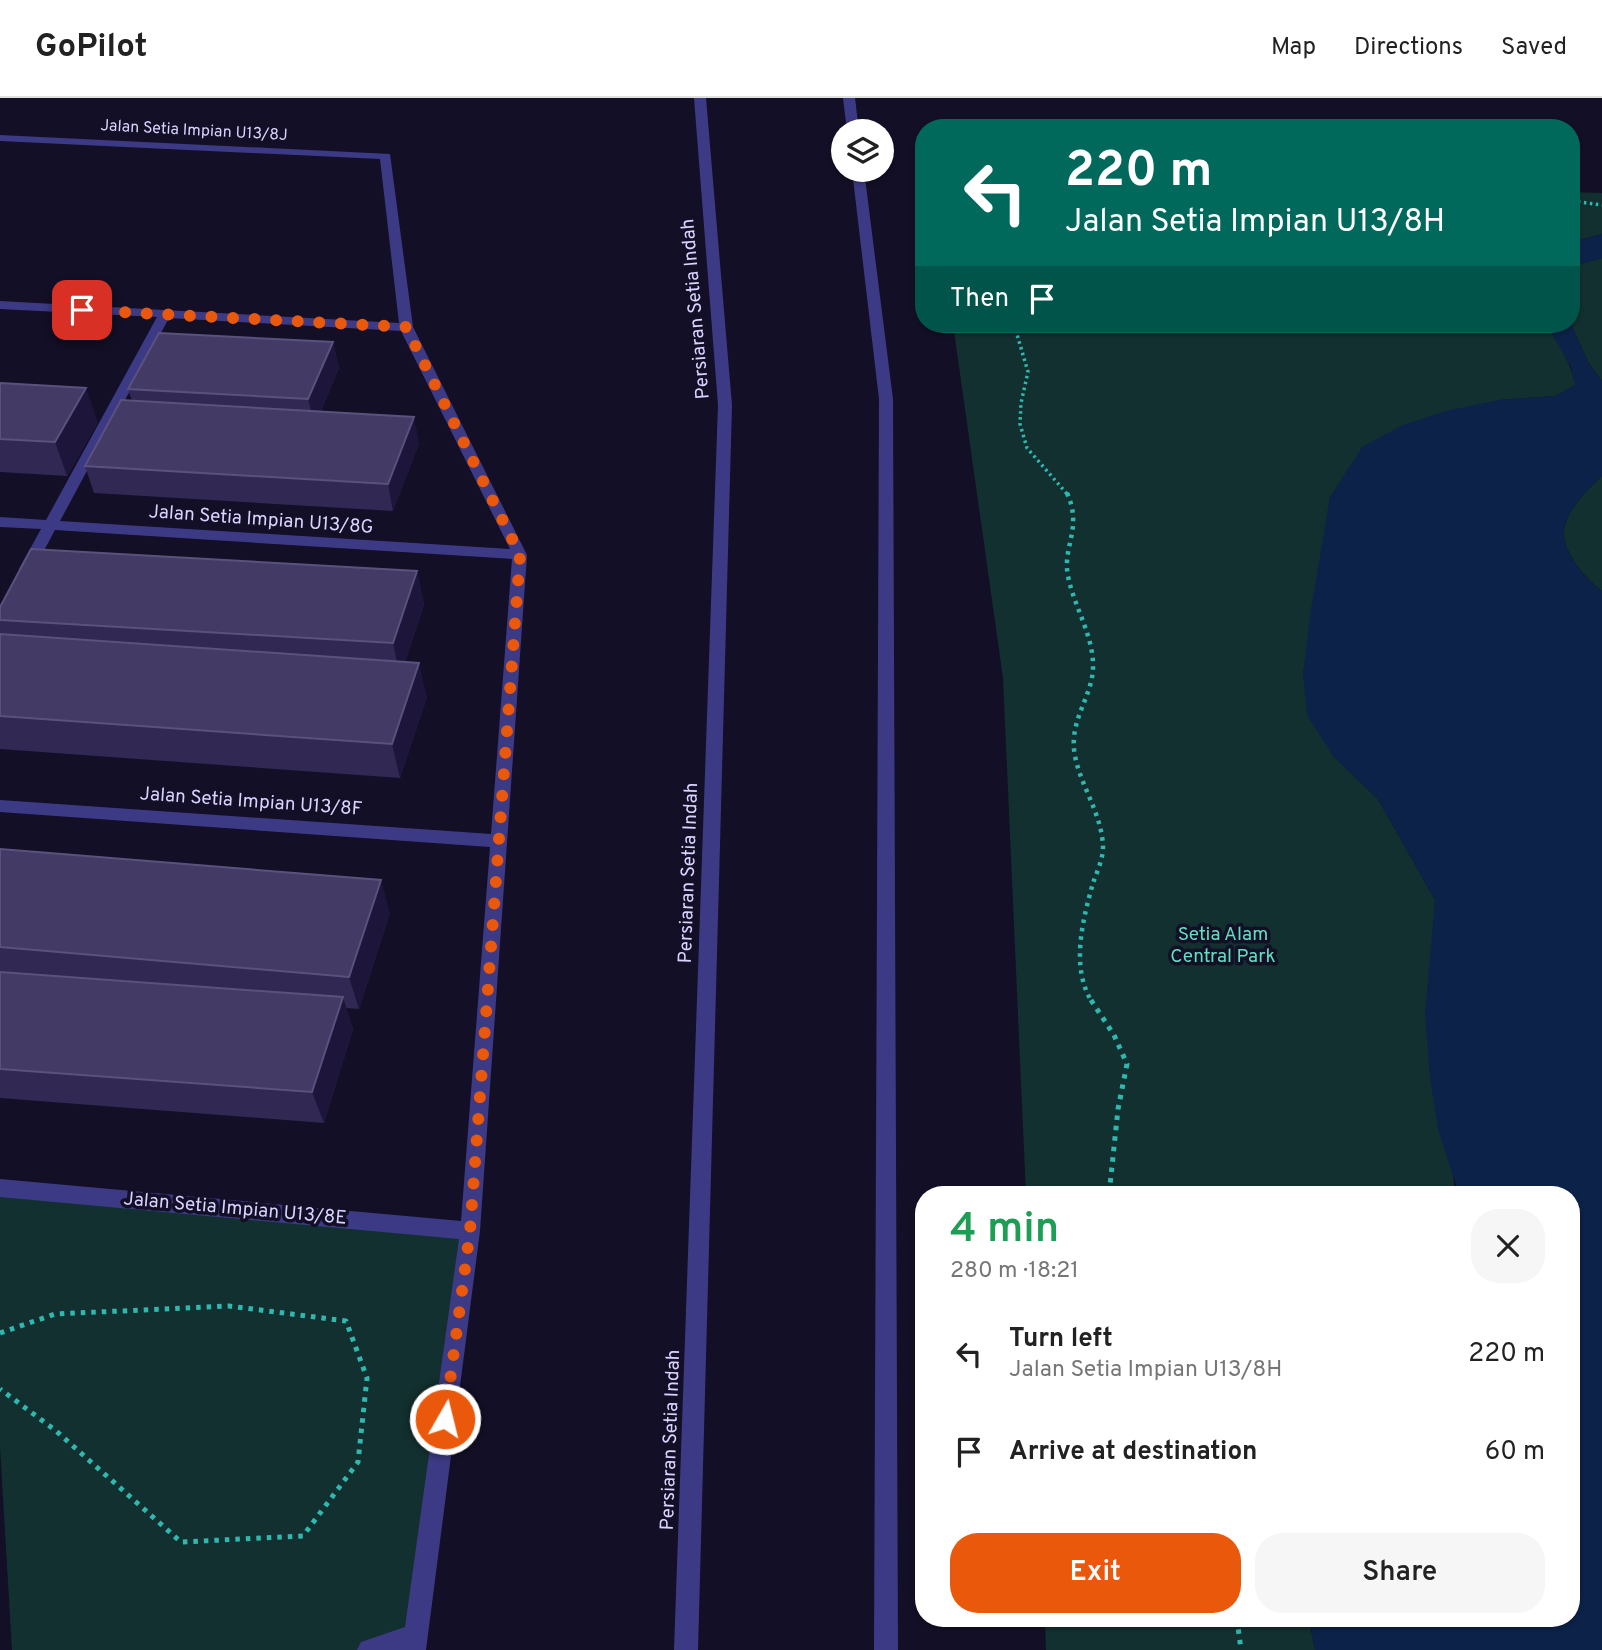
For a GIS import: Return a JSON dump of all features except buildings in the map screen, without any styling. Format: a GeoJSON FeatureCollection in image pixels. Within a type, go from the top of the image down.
{"type":"FeatureCollection","features":[{"type":"Feature","properties":{"kind":"street","name":"Persiaran Setia Indah"},"geometry":{"type":"LineString","coordinates":[[686,1650],[725,405],[700,98]]}},
{"type":"Feature","properties":{"kind":"street"},"geometry":{"type":"LineString","coordinates":[[849,98],[852,119]]}},
{"type":"Feature","properties":{"kind":"street","name":"Jalan Setia Impian U13/8J"},"geometry":{"type":"LineString","coordinates":[[0,138],[386,156],[406,327]]}},
{"type":"Feature","properties":{"kind":"street"},"geometry":{"type":"LineString","coordinates":[[859,182],[886,399],[886,1650]]}},
{"type":"Feature","properties":{"kind":"street"},"geometry":{"type":"LineString","coordinates":[[0,305],[406,327],[520,555],[470,1231],[415,1642],[369,1650]]}},
{"type":"Feature","properties":{"kind":"street"},"geometry":{"type":"LineString","coordinates":[[19,583],[165,314]]}},
{"type":"Feature","properties":{"kind":"street","name":"Jalan Setia Impian U13/8G"},"geometry":{"type":"LineString","coordinates":[[0,522],[520,555]]}},
{"type":"Feature","properties":{"kind":"street","name":"Jalan Setia Impian U13/8F"},"geometry":{"type":"LineString","coordinates":[[0,806],[500,841]]}},
{"type":"Feature","properties":{"kind":"street","name":"Jalan Setia Impian U13/8E"},"geometry":{"type":"LineString","coordinates":[[0,1188],[470,1231]]}},
{"type":"Feature","properties":{"kind":"path"},"geometry":{"type":"LineString","coordinates":[[1580,202],[1602,205]]}},
{"type":"Feature","properties":{"kind":"path"},"geometry":{"type":"LineString","coordinates":[[1017,333],[1028,372],[1021,403],[1020,424],[1027,448],[1068,494],[1075,513],[1067,574],[1092,649],[1093,671],[1076,719],[1075,755],[1100,823],[1103,850],[1082,923],[1081,966],[1088,995],[1114,1035],[1127,1064],[1118,1109],[1110,1186]]}},
{"type":"Feature","properties":{"kind":"path"},"geometry":{"type":"LineString","coordinates":[[0,1334],[55,1314],[229,1306],[346,1321],[368,1378],[358,1462],[303,1536],[181,1542],[55,1430],[0,1389]]}},
{"type":"Feature","properties":{"kind":"path"},"geometry":{"type":"LineString","coordinates":[[1238,1627],[1241,1650]]}},
{"type":"Feature","properties":{"kind":"green space"},"geometry":{"type":"Polygon","coordinates":[[[1580,192],[1602,193],[1602,234],[1580,240],[1580,192]]]}},
{"type":"Feature","properties":{"kind":"green space"},"geometry":{"type":"Polygon","coordinates":[[[1602,258],[1602,381],[1588,362],[1575,333],[1580,333],[1580,264],[1602,258]]]}},
{"type":"Feature","properties":{"kind":"green space","name":"Setia Alam Central Park"},"geometry":{"type":"Polygon","coordinates":[[[954,333],[1552,333],[1571,368],[1576,385],[1555,396],[1499,400],[1330,497],[1303,674],[1333,756],[1378,799],[1435,900],[1432,951],[1454,1186],[1026,1186],[1003,678],[954,333]]]}},
{"type":"Feature","properties":{"kind":"green space"},"geometry":{"type":"Polygon","coordinates":[[[1602,476],[1602,591],[1589,580],[1571,556],[1564,530],[1573,508],[1602,476]]]}},
{"type":"Feature","properties":{"kind":"green space"},"geometry":{"type":"Polygon","coordinates":[[[0,1188],[470,1231],[416,1635],[369,1650],[12,1650],[0,1447],[0,1188]]]}},
{"type":"Feature","properties":{"kind":"green space"},"geometry":{"type":"Polygon","coordinates":[[[1045,1627],[1311,1627],[1315,1650],[1046,1650],[1045,1627]]]}},
{"type":"Feature","properties":{"kind":"water"},"geometry":{"type":"Polygon","coordinates":[[[1602,234],[1602,258],[1580,264],[1580,240],[1602,234]]]}},
{"type":"Feature","properties":{"kind":"water"},"geometry":{"type":"Polygon","coordinates":[[[1551,333],[1575,333],[1588,362],[1602,381],[1602,476],[1573,508],[1566,523],[1564,538],[1571,556],[1582,572],[1602,591],[1602,1650],[1315,1650],[1311,1627],[1580,1627],[1580,1186],[1456,1186],[1438,1129],[1430,1078],[1425,1014],[1435,900],[1378,799],[1333,756],[1307,715],[1303,674],[1330,497],[1362,447],[1403,425],[1446,411],[1499,400],[1555,396],[1575,385],[1571,367],[1551,333]]]}},
{"type":"Feature","properties":{"kind":"route"},"geometry":{"type":"LineString","coordinates":[[82,310],[406,327],[520,555],[470,1231],[445,1419]]}}]}
